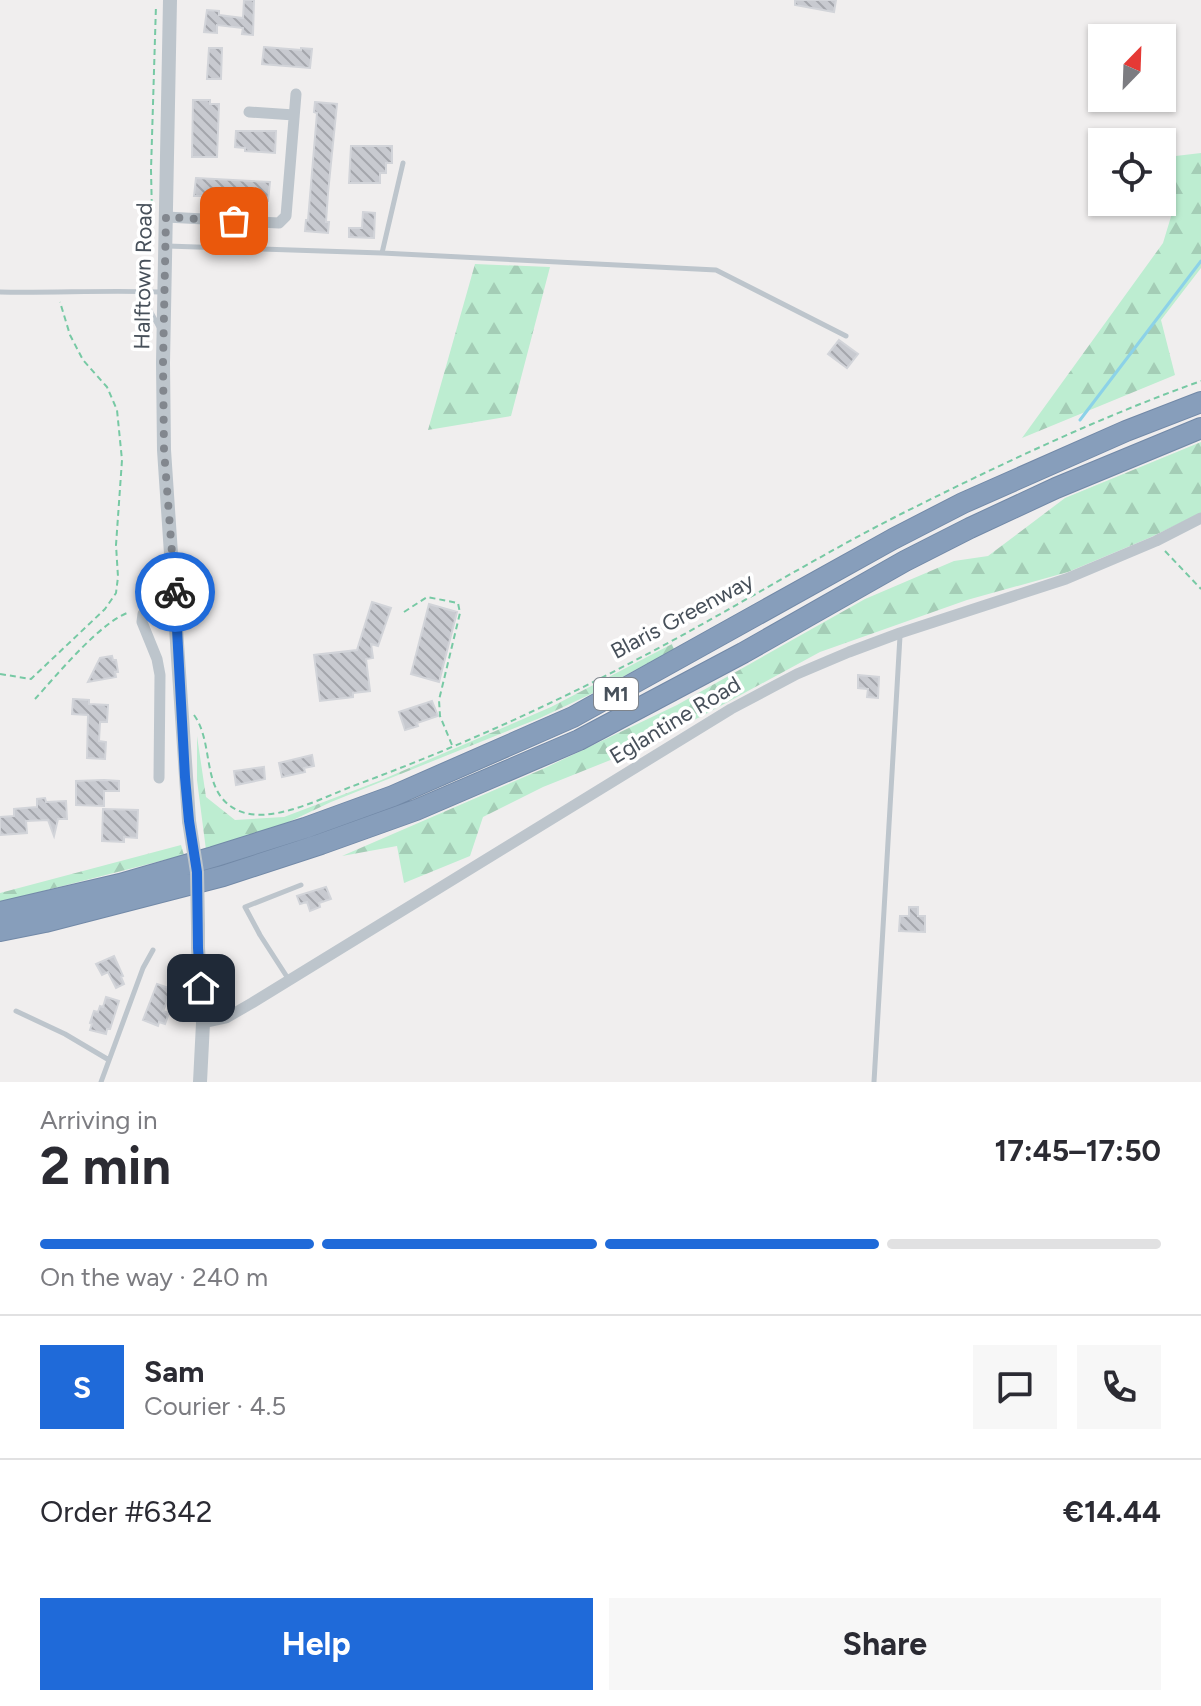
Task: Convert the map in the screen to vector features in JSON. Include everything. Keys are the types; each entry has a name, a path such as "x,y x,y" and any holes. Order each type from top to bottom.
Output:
{"highway":[{"name":"M1","path":"0,912 120,884 200,861 393,796 573,717 963,503 1113,436 1201,402"},
{"name":"M1","path":"0,931 223,876 416,810 579,740 970,528 1069,482 1201,428"}],"street":[{"name":"Halftown Road","path":"170,0 159,217 166,246 164,450 189,821 197,872 203,1023 200,1082"},
{"path":"159,217 279,223 286,216 296,94"},
{"path":"249,112 294,115"},
{"name":"Eglantine Road","path":"203,1023 226,1018 731,709 797,674 900,633 1066,579 1156,541 1201,518"},
{"path":"159,778 160,675 142,622 147,608 175,601"}],"lane":[{"path":"382,253 403,163"},
{"path":"166,246 382,253 716,270 846,336"},
{"path":"145,291 148,307 164,336"},
{"path":"0,292 166,292"},
{"path":"875,1081 900,633"},
{"path":"289,980 245,907 301,885"},
{"path":"101,1082 143,968 153,950"},
{"path":"16,1011 65,1034 109,1060"}],"path":[{"path":"157,0 151,170 159,217"},
{"path":"145,291 144,273 153,261"},
{"path":"0,674 31,679 105,609 116,593 122,460 117,410 107,387 83,360 70,335 58,293"},
{"name":"Blaris Greenway","path":"181,707 195,715 201,725 217,792 236,810 248,814 286,811 394,771 539,708 632,662 903,513 995,468 1201,381"},
{"path":"1156,541 1201,589"},
{"path":"404,612 427,597 458,603 460,613 439,700 440,716 452,746"},
{"path":"35,699 87,644 120,615 147,608"}],"green space":[{"path":"1201,153 1201,268 1161,320 1175,375 1022,438 1163,243 1171,216 1176,216 1176,156"},
{"path":"475,264 550,267 511,416 428,430"},
{"path":"1201,442 1201,513 1068,572 967,600 820,652 702,716 483,817 470,856 404,883 397,846 342,856 545,768 677,705 865,599 954,561 988,556 1065,498"},
{"path":"672,644 674,649 540,718 331,802 276,828 206,850 197,780 197,736 206,797 235,820 284,817 379,781 551,707"},
{"path":"181,845 184,855 0,902 0,893"}],"building":[{"path":"244,0 254,0 253,35 242,34 243,28 217,25 217,33 204,32 207,10 243,18"},
{"path":"795,0 836,0 834,12 795,5"},
{"path":"264,47 312,49 310,68 262,64"},
{"path":"209,48 222,48 221,79 207,79"},
{"path":"193,100 210,100 210,104 219,104 217,157 192,157"},
{"path":"315,102 337,104 328,193 328,233 305,231 317,113 314,112"},
{"path":"236,131 276,131 275,153 245,151 245,148 235,147"},
{"path":"351,146 392,146 392,163 386,163 386,173 380,173 380,183 349,183"},
{"path":"196,178 270,182 268,201 194,196"},
{"path":"363,212 375,213 374,238 349,237 349,228 362,228"},
{"path":"839,340 858,354 847,368 828,354"},
{"path":"372,602 391,608 378,646 371,644 373,658 366,659 370,691 353,693 353,697 320,701 314,655 357,650"},
{"path":"429,604 457,612 439,682 411,674"},
{"path":"112,656 116,660 116,677 88,682 100,658"},
{"path":"858,675 879,677 878,698 867,697 868,689 858,688"},
{"path":"73,699 108,705 107,722 100,722 99,741 106,742 105,759 87,758 88,715 72,714"},
{"path":"432,701 438,716 405,730 399,712"},
{"path":"312,755 314,766 304,768 305,772 282,777 279,763"},
{"path":"264,767 265,779 236,785 234,771"},
{"path":"76,781 119,781 119,791 104,791 104,806 76,805"},
{"path":"45,798 46,802 66,801 67,819 58,819 54,836 48,820 26,821 27,833 0,835 0,817 14,816 14,809 37,807 37,799"},
{"path":"103,809 138,810 137,838 124,837 124,842 102,841"},
{"path":"326,887 331,899 319,903 320,907 310,911 307,902 300,904 297,896"},
{"path":"909,907 918,907 918,916 925,916 925,932 899,931 900,916 909,916"},
{"path":"114,956 124,984 116,988 108,972 102,975 96,964"},
{"path":"157,984 172,989 163,1011 169,1013 165,1024 159,1022 158,1026 143,1020"},
{"path":"106,997 119,1001 106,1034 90,1030 90,1023 94,1011 98,1012 100,1006 103,1007"}],"waterway":[{"path":"1080,420 1201,261"}],"way so far":[{"path":"175,592 164,450 166,217 234,221"}],"route":[{"path":"175,592 185,777 197,872 201,988"}]}
